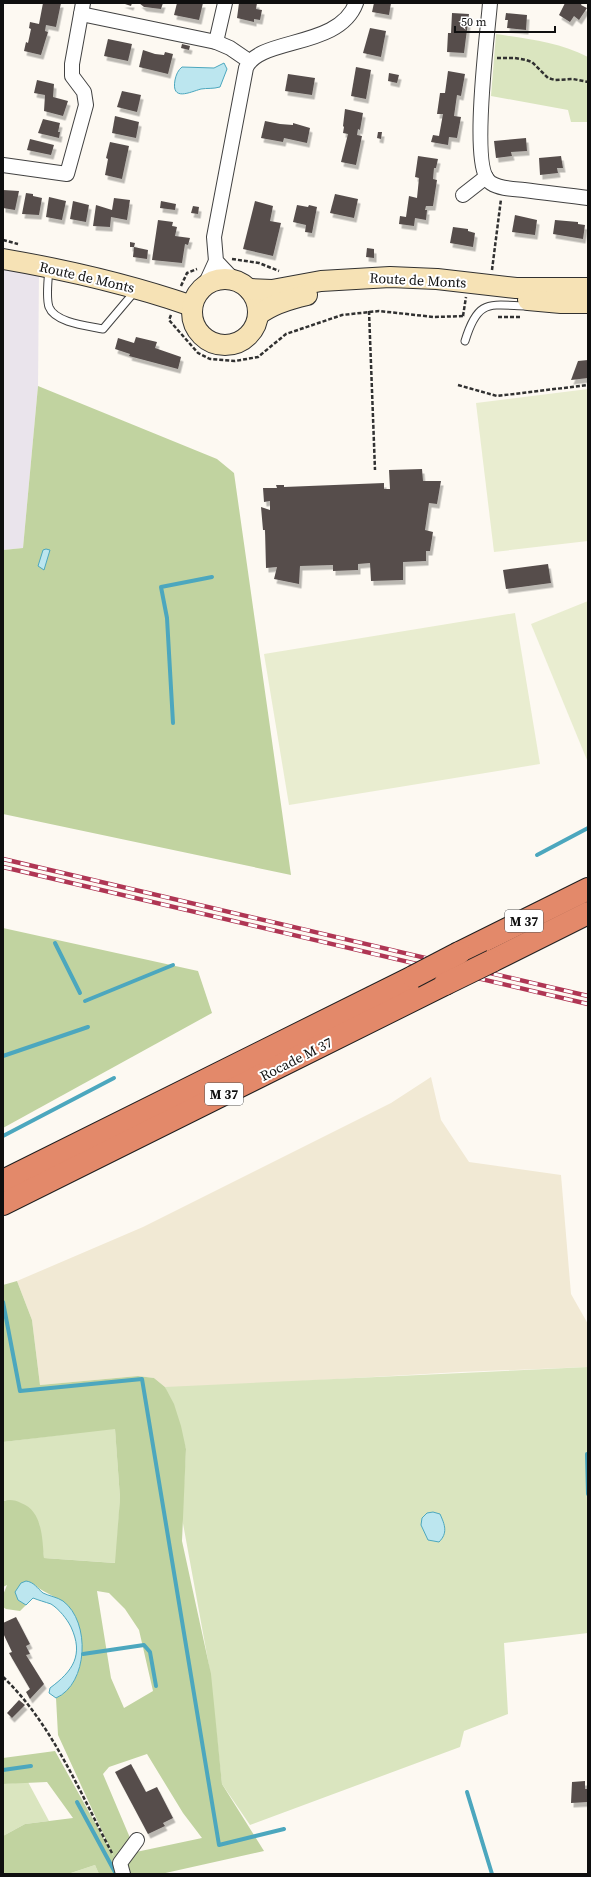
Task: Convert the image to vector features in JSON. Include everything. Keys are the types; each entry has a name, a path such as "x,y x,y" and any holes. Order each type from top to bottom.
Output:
{"highway":[{"name":"Rocade M 37","path":"3,1181 588,889"},
{"name":"Rocade M 37","path":"3,1204 588,913"}],"main road":[{"name":"Route de Monts","path":"3,259 49,267 137,289 192,306"},
{"name":"Route de Monts","path":"241,284 272,290 321,281 390,277 437,279 516,288 588,288"},
{"path":"221,279 241,284 256,301 258,315 257,323 249,336 235,344 219,346 209,342 198,331 192,317 194,298 205,285 221,279"},
{"name":"Route de Monts","path":"258,315 266,309 292,298 323,293 370,289 436,290 483,297 561,304 588,303"}],"street":[{"path":"216,42 224,3"},
{"path":"205,285 216,261 214,250 214,229 246,68 249,61 263,53 334,29 350,13 356,3"},
{"path":"490,3 480,125 482,158 486,177 490,182 503,187 588,198"},
{"path":"3,165 67,174 86,105 84,92 72,76 72,64 82,9 216,42 230,48 249,61"},
{"path":"463,195 486,177"},
{"path":"216,261 241,284"},
{"path":"123,1874 120,1863 137,1840"}],"lane":[{"path":"49,267 49,307 54,314 64,320 103,329 137,289"},
{"path":"465,341 475,316 487,306 561,304"}],"path":[{"path":"485,58 521,58 532,62 548,78 555,80 572,79 588,82"},
{"path":"491,276 503,187"},
{"path":"368,311 375,470"},
{"path":"169,320 198,353 210,359 235,361 258,357 286,334 342,314 368,311 434,317 529,317"},
{"path":"458,385 497,396 588,385"},
{"path":"3,1678 33,1712 61,1755 115,1860"}],"shaded area":[{"path":"3,266 39,272 38,386 23,548 3,550"},
{"path":"431,1077 441,1120 469,1162 561,1175 571,1294 588,1324 588,1367 460,1372 178,1388 165,1387 154,1378 138,1376 40,1385 32,1320 17,1281 143,1227 391,1103"}],"green space":[{"path":"496,34 554,44 588,57 588,122 571,122 568,110 491,96"},
{"path":"38,386 217,459 234,473 291,875 3,814 3,550 23,548"},
{"path":"588,389 588,541 494,552 476,403"},
{"path":"588,601 588,760 587,760 531,624"},
{"path":"515,613 540,764 289,805 264,654"},
{"path":"3,928 198,971 212,1013 3,1128"},
{"path":"17,1281 32,1320 40,1385 138,1376 154,1378 165,1387 174,1404 186,1449 182,1541 211,1674 222,1784 264,1851 161,1874 99,1874 95,1865 68,1874 3,1874 3,1836 25,1824 73,1818 47,1782 3,1784 3,1758 55,1751 114,1857 58,1735 56,1698 66,1691 74,1682 79,1670 82,1644 80,1631 76,1619 70,1609 58,1599 35,1585 18,1600 26,1605 20,1611 6,1609 3,1607 3,1595 7,1585 3,1587 3,1501 17,1501 34,1512 42,1534 44,1558 115,1563 120,1498 115,1429 3,1442 3,1285","holes":["97,1591 109,1593 125,1609 139,1630 153,1691 124,1708 111,1678","147,1754 183,1813 202,1838 136,1852 103,1774 109,1767"]},
{"path":"588,1367 588,1633 504,1643 508,1714 464,1731 460,1747 250,1825 222,1784 209,1666 182,1518 186,1449 165,1387"},
{"path":"115,1428 120,1498 116,1563 44,1558 39,1523 6,1500 3,1501 3,1442"},
{"path":"28,1782 49,1821 25,1824 3,1836 3,1784"},
{"path":"95,1865 99,1874 68,1874"}],"water":[{"path":"224,63 227,69 220,87 201,89 182,94 176,91 175,78 178,71 182,67 214,68"},
{"path":"43,550 50,550 44,570 38,566"},
{"path":"433,1512 440,1514 445,1529 444,1535 439,1542 428,1540 421,1525 422,1518 427,1513"},
{"path":"26,1581 33,1584 43,1593 63,1601 72,1611 78,1623 82,1637 80,1667 75,1680 67,1691 56,1698 49,1693 50,1688 65,1675 74,1662 76,1654 75,1637 65,1618 51,1604 33,1598 26,1605 18,1600 15,1592 21,1583"}],"building":[{"path":"43,3 61,3 56,27 46,25 45,31 48,32 41,55 24,51 26,42 28,43 31,29 29,28 30,22 39,24"},
{"path":"122,3 132,3 131,6"},
{"path":"139,3 163,3 161,9 144,7"},
{"path":"177,3 203,3 199,20 174,15"},
{"path":"239,3 257,3 256,9 262,10 260,20 254,19 254,22 237,18"},
{"path":"374,3 391,3 389,15 372,12"},
{"path":"565,3 582,3 581,5 587,8 579,20 574,16 570,22 559,15"},
{"path":"452,13 469,14 464,53 447,52 448,33 451,33"},
{"path":"506,13 527,15 526,30 507,28 508,20 505,20"},
{"path":"370,28 386,31 381,57 363,53"},
{"path":"108,39 132,44 128,61 104,56"},
{"path":"182,44 190,46 189,50 181,48"},
{"path":"143,50 155,54 164,55 165,52 173,54 168,74 139,67"},
{"path":"356,67 371,70 366,99 351,96"},
{"path":"448,71 465,74 461,96 457,95 454,116 461,117 457,138 449,137 448,145 431,142 433,135 439,136 443,114 437,114 440,93 445,93"},
{"path":"389,73 399,75 397,83 388,81"},
{"path":"288,74 315,78 312,95 285,91"},
{"path":"37,80 54,84 53,97 68,101 63,116 44,111 45,95 34,93"},
{"path":"122,91 141,95 137,112 117,107"},
{"path":"345,109 363,113 360,130 358,129 357,135 362,136 356,165 341,162 348,134 343,133"},
{"path":"115,116 139,122 136,138 112,133"},
{"path":"43,119 60,123 58,132 60,132 59,138 38,133"},
{"path":"265,121 293,125 293,123 310,128 307,143 284,138 283,142 261,138"},
{"path":"378,132 382,132 381,139 377,138"},
{"path":"526,138 527,151 511,152 512,156 496,158 494,141"},
{"path":"30,139 54,145 51,155 27,150"},
{"path":"110,142 129,146 122,179 105,175 108,159 106,158"},
{"path":"418,156 438,159 436,168 434,168 433,179 437,180 433,206 426,206 426,220 415,218 414,226 399,224 400,216 406,217 409,196 417,198 419,178 415,177"},
{"path":"561,156 563,168 557,168 558,173 540,175 539,158"},
{"path":"3,190 19,191 15,210 3,208"},
{"path":"26,193 42,198 39,215 22,214"},
{"path":"335,194 358,199 354,218 330,213"},
{"path":"49,197 66,201 62,220 46,217"},
{"path":"114,198 130,200 127,220 111,217 110,227 93,226 96,205 112,210"},
{"path":"73,201 89,205 86,222 70,219"},
{"path":"161,201 176,204 175,210 160,208"},
{"path":"255,201 273,206 270,221 281,223 273,256 243,249"},
{"path":"297,205 317,207 312,233 305,232 306,225 293,222"},
{"path":"193,206 199,207 198,214 191,213"},
{"path":"515,215 537,220 535,235 512,232"},
{"path":"158,220 173,222 172,226 177,227 175,236 190,238 188,245 185,244 182,263 152,260"},
{"path":"555,220 578,222 578,224 585,225 583,239 553,234"},
{"path":"453,227 468,229 468,231 475,233 473,247 450,243"},
{"path":"130,242 135,243 134,247 130,247"},
{"path":"134,247 148,250 147,259 133,257"},
{"path":"367,248 374,249 374,258 366,257"},
{"path":"136,337 157,342 155,348 181,357 178,369 129,356 130,354 115,349 118,338 134,343"},
{"path":"588,360 588,378 571,380 578,361"},
{"path":"422,469 423,481 441,481 437,504 429,503 425,530 433,532 430,551 426,551 426,561 403,562 403,580 371,581 370,563 358,564 358,570 333,571 333,565 300,566 299,584 274,579 277,567 266,568 265,530 263,530 261,507 270,510 270,501 264,502 263,488 277,488 276,485 284,485 284,487 384,483 384,489 390,489 389,470"},
{"path":"548,564 551,583 506,589 503,570"},
{"path":"16,1617 30,1644 26,1646 30,1654 26,1655 44,1684 30,1699 26,1692 30,1689 9,1653 12,1652 3,1633 3,1623"},
{"path":"19,1700 25,1705 12,1718 7,1713"},
{"path":"131,1764 146,1792 157,1787 173,1818 163,1823 165,1826 148,1834 115,1772"},
{"path":"585,1781 585,1789 588,1789 588,1802 571,1803 572,1782"}],"waterway":[{"path":"173,723 167,618 161,587 212,577"},
{"path":"537,855 588,828"},
{"path":"55,943 80,993"},
{"path":"85,1001 173,965"},
{"path":"3,1056 88,1027"},
{"path":"3,1136 114,1078"},
{"path":"3,1302 20,1391 142,1379 219,1845 284,1829"},
{"path":"587,1454 588,1494"},
{"path":"83,1654 144,1645 150,1652 156,1686"},
{"path":"3,1770 31,1766"},
{"path":"467,1792 492,1874"},
{"path":"77,1802 116,1874"}],"railway":[{"path":"3,859 588,996"},
{"path":"3,867 588,1004"}]}
